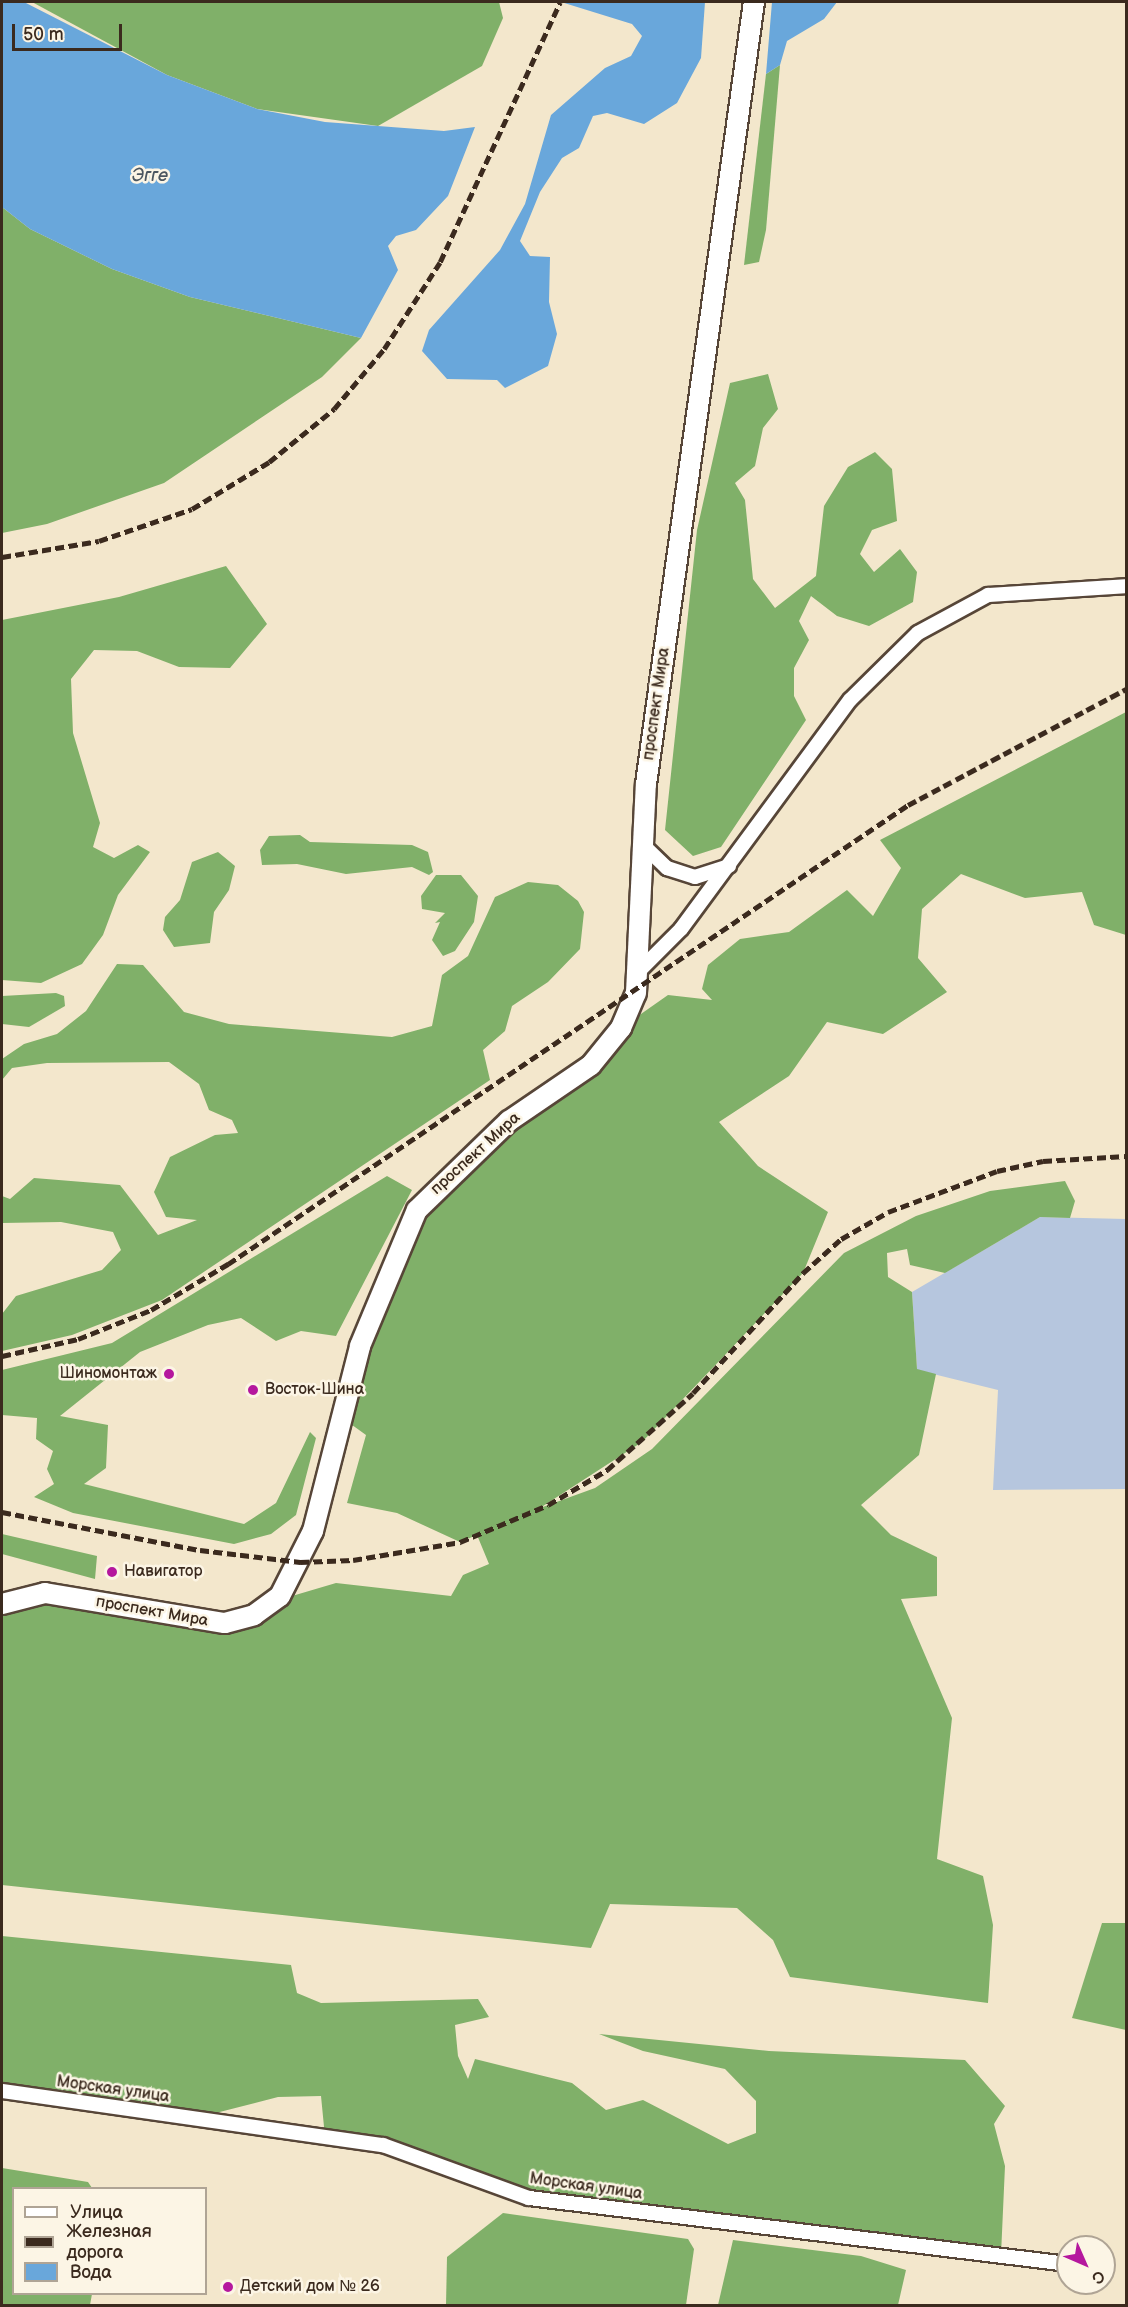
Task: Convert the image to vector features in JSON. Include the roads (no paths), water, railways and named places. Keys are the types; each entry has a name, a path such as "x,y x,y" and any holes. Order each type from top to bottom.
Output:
{"main road":[{"name":"проспект Мира","path":"2,1604 45,1593 225,1623 254,1615 280,1596 313,1531 360,1346 417,1210 509,1121 611,1046 636,993 642,844 754,2"}],"street":[{"path":"638,972 681,929 850,700 918,633 988,595 1126,586"},
{"path":"642,844 667,868 695,877 729,866"},
{"name":"Морская улица","path":"2,2091 383,2145 529,2198 1056,2263"}],"water":[{"name":"Эгге","path":"2,2 24,2 167,75 257,109 325,122 444,131 475,127 448,196 416,230 396,236 388,246 398,270 361,338 190,297 112,269 30,229 2,207"},
{"path":"561,2 705,2 701,58 677,103 644,124 607,113 593,116 579,148 562,158 540,192 520,241 530,256 550,257 549,302 557,334 548,366 505,388 497,380 447,379 422,351 429,330 500,250 525,204 551,115 605,68 631,56 642,36 632,24"},
{"path":"772,2 837,2 824,19 787,41 780,65 766,74"}],"railway":[{"path":"2,557 99,541 192,509 269,462 334,409 384,349 440,262 560,2"},
{"path":"2,1356 78,1339 151,1310 228,1264 908,805 1126,689"},
{"path":"2,1512 200,1550 300,1562 353,1560 460,1542 548,1505 607,1470 693,1393 803,1273 841,1239 888,1212 997,1171 1043,1161 1126,1156"}],"place":[{"name":"Шиномонтаж","path":"169,1374"},
{"name":"Восток-Шина","path":"253,1390"},
{"name":"Навигатор","path":"112,1572"},
{"name":"Детский дом № 26","path":"228,2287"}]}
